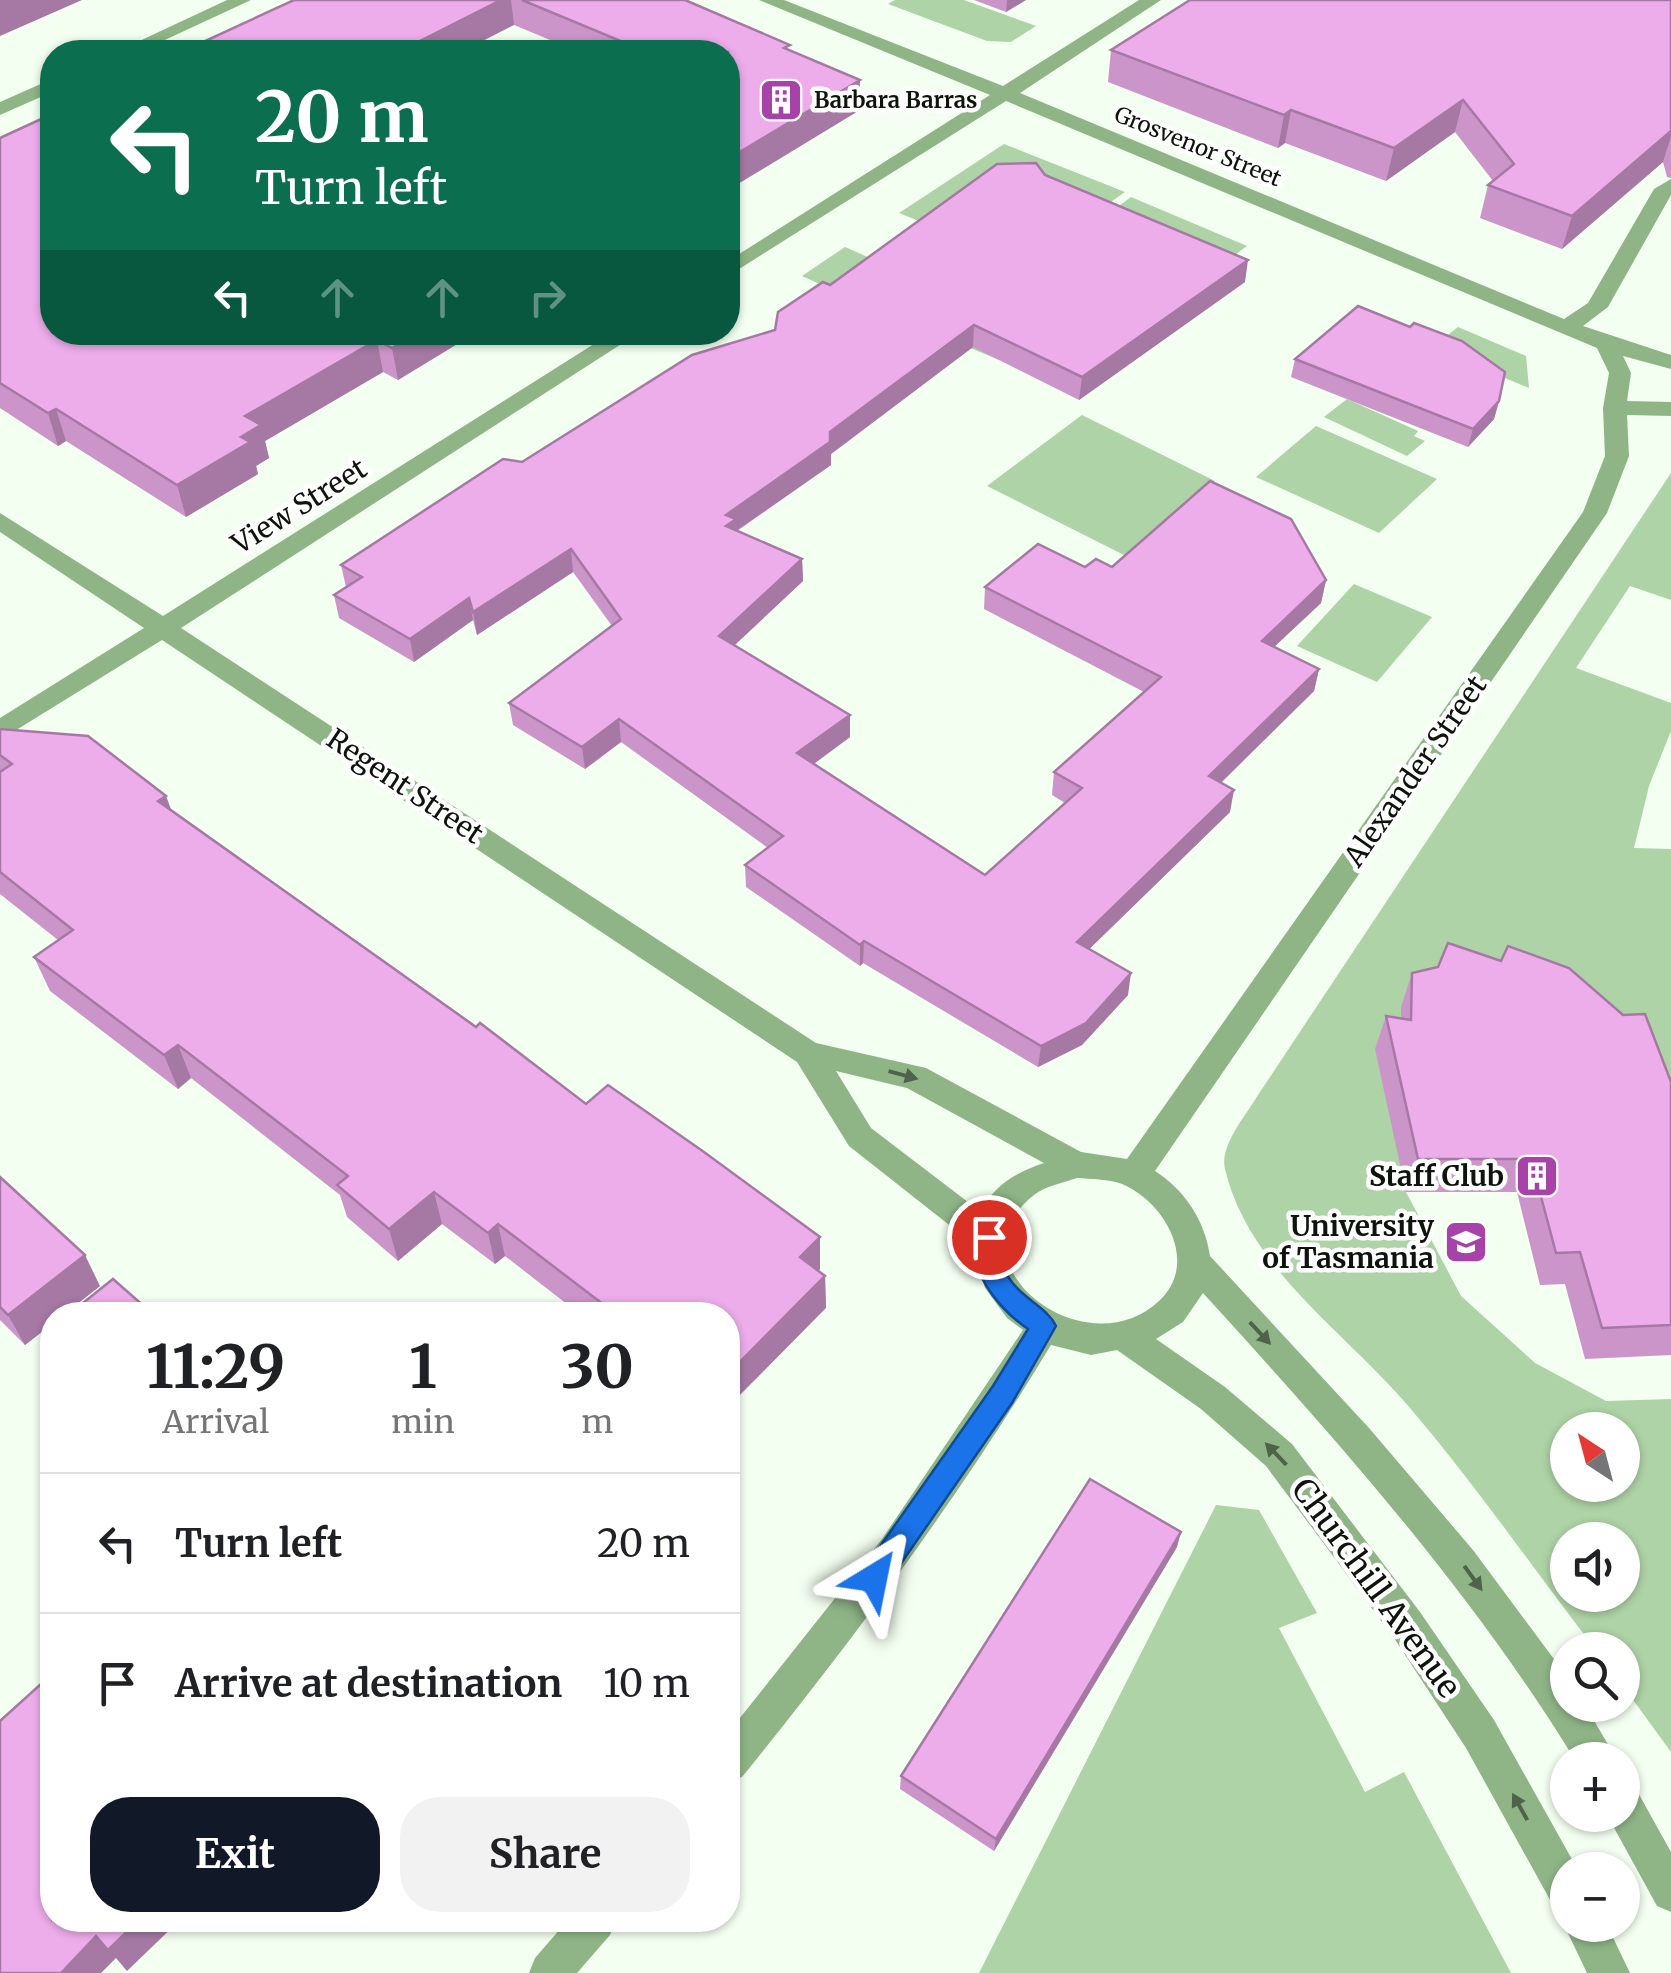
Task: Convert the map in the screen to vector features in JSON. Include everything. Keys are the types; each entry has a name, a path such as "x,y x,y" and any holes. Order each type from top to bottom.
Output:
{"street":[{"path":"152,40 242,0"},
{"name":"Grosvenor Street","path":"768,0 1006,94 1606,344 1671,362"},
{"path":"740,262 1152,0"},
{"path":"0,108 40,90"},
{"path":"1568,326 1597,307 1664,189 1671,185"},
{"name":"Alexander Street","path":"1134,1175 1594,513 1617,456 1615,408 1620,373 1606,344"},
{"name":"View Street","path":"0,731 609,345"},
{"path":"1615,408 1671,409"},
{"name":"Regent Street","path":"0,521 808,1053 915,1077 1076,1165"},
{"name":"Regent Street","path":"808,1053 860,1138 989,1237"},
{"path":"1076,1165 1106,1167 1134,1175 1160,1191 1179,1212 1192,1236 1190,1287 1174,1309 1152,1326 1097,1340 1044,1326 1019,1309 1001,1288 989,1262 989,1237 995,1215 1008,1195 1050,1170 1076,1165"},
{"path":"1194,1261 1369,1450 1444,1538 1562,1700 1586,1742"},
{"path":"740,1748 831,1640 1003,1395 1044,1326"},
{"name":"Churchill Avenue","path":"1124,1336 1214,1398 1279,1455 1407,1624 1480,1734 1550,1860"},
{"path":"1638,1832 1671,1892"},
{"path":"550,1973 585,1932"},
{"path":"1594,1942 1609,1973"}],"green space":[{"path":"895,0 964,0 1036,26 1011,42 987,41 888,4"},
{"path":"1004,144 1125,192 1098,211 929,225 899,213"},
{"path":"1131,197 1247,246 1220,266 1032,335 999,360 944,337"},
{"path":"845,247 936,287 934,336 802,276"},
{"path":"1458,327 1526,356 1529,388 1471,364 1438,343"},
{"path":"1347,399 1418,431 1414,436 1425,441 1407,456 1324,417"},
{"path":"1082,415 1215,481 1130,558 987,486"},
{"path":"1316,426 1437,479 1379,533 1256,477"},
{"path":"1671,473 1671,600 1630,586 1576,668 1671,703 1671,731 1649,786 1634,848 1671,849 1671,1161 1406,1192 1461,1296 1535,1363 1606,1401 1671,1399 1671,1752 1640,1709 1640,1632 1583,1632 1568,1612 1640,1612 1640,1522 1550,1522 1550,1588 1410,1408 1303,1298 1255,1238 1237,1205 1225,1169 1226,1150 1241,1121"},
{"path":"1354,584 1432,617 1377,682 1297,646"},
{"path":"1216,1505 1259,1510 1317,1613 1279,1628 1365,1792 1404,1772 1511,1973 979,1973"}],"building":[{"path":"294,0 501,0 422,40 207,40"},
{"path":"522,0 685,0 860,80 740,152 740,40 618,40"},
{"path":"1190,0 1671,0 1671,131 1572,216 1488,185 1514,164 1463,100 1394,148 1291,110 1284,115 1111,50"},
{"path":"40,120 40,345 368,345 245,416 261,425 241,437 250,442 177,485 56,409 48,413 0,383 0,138"},
{"path":"1036,163 1045,175 1248,260 1082,377 974,325 830,432 830,442 726,515 736,519 726,526 802,559 719,636 850,715 797,753 985,875 1082,788 1054,772 1161,677 985,587 1038,544 1085,567 1096,559 1112,567 1210,481 1291,519 1326,580 1262,641 1319,669 1209,776 1234,790 1077,942 1131,973 1086,1023 1041,1046 864,941 860,945 745,865 783,836 619,719 582,747 509,703 621,619 571,549 473,612 469,598 410,639 334,595 362,577 341,565 503,459 522,462 692,355 725,345 740,345 740,341 775,330 778,312 823,282 830,285 997,164"},
{"path":"1358,306 1410,327 1414,323 1462,341 1505,372 1499,401 1473,429 1295,359"},
{"path":"0,729 88,736 166,796 158,801 476,1027 480,1023 586,1104 608,1085 704,1152 820,1237 800,1257 825,1276 740,1362 740,1302 600,1302 498,1224 488,1233 434,1192 389,1229 337,1185 348,1176 178,1045 164,1055 34,957 73,930 0,872 0,772 12,764 0,755"},
{"name":"Staff Club","path":"1448,943 1501,961 1508,946 1569,968 1623,1015 1645,1014 1671,1082 1671,1325 1602,1328 1580,1252 1556,1253 1531,1159 1418,1159 1386,1016 1411,1020 1412,973 1438,967"},
{"path":"0,1177 85,1255 8,1315 0,1307"},
{"path":"113,1279 139,1302 84,1302"},
{"path":"1090,1479 1181,1532 996,1839 901,1776"},
{"path":"40,1685 40,1932 127,1932 108,1950 96,1936 61,1973 0,1973 0,1721"}],"place":[{"name":"Barbara Barras","path":"781,100"},
{"name":"Staff Club","path":"1537,1176"},
{"name":"University of Tasmania","path":"1466,1242"}],"route":[{"path":"874,1578 1003,1395 1044,1326 1019,1309 1001,1288 989,1262 989,1237"}]}
